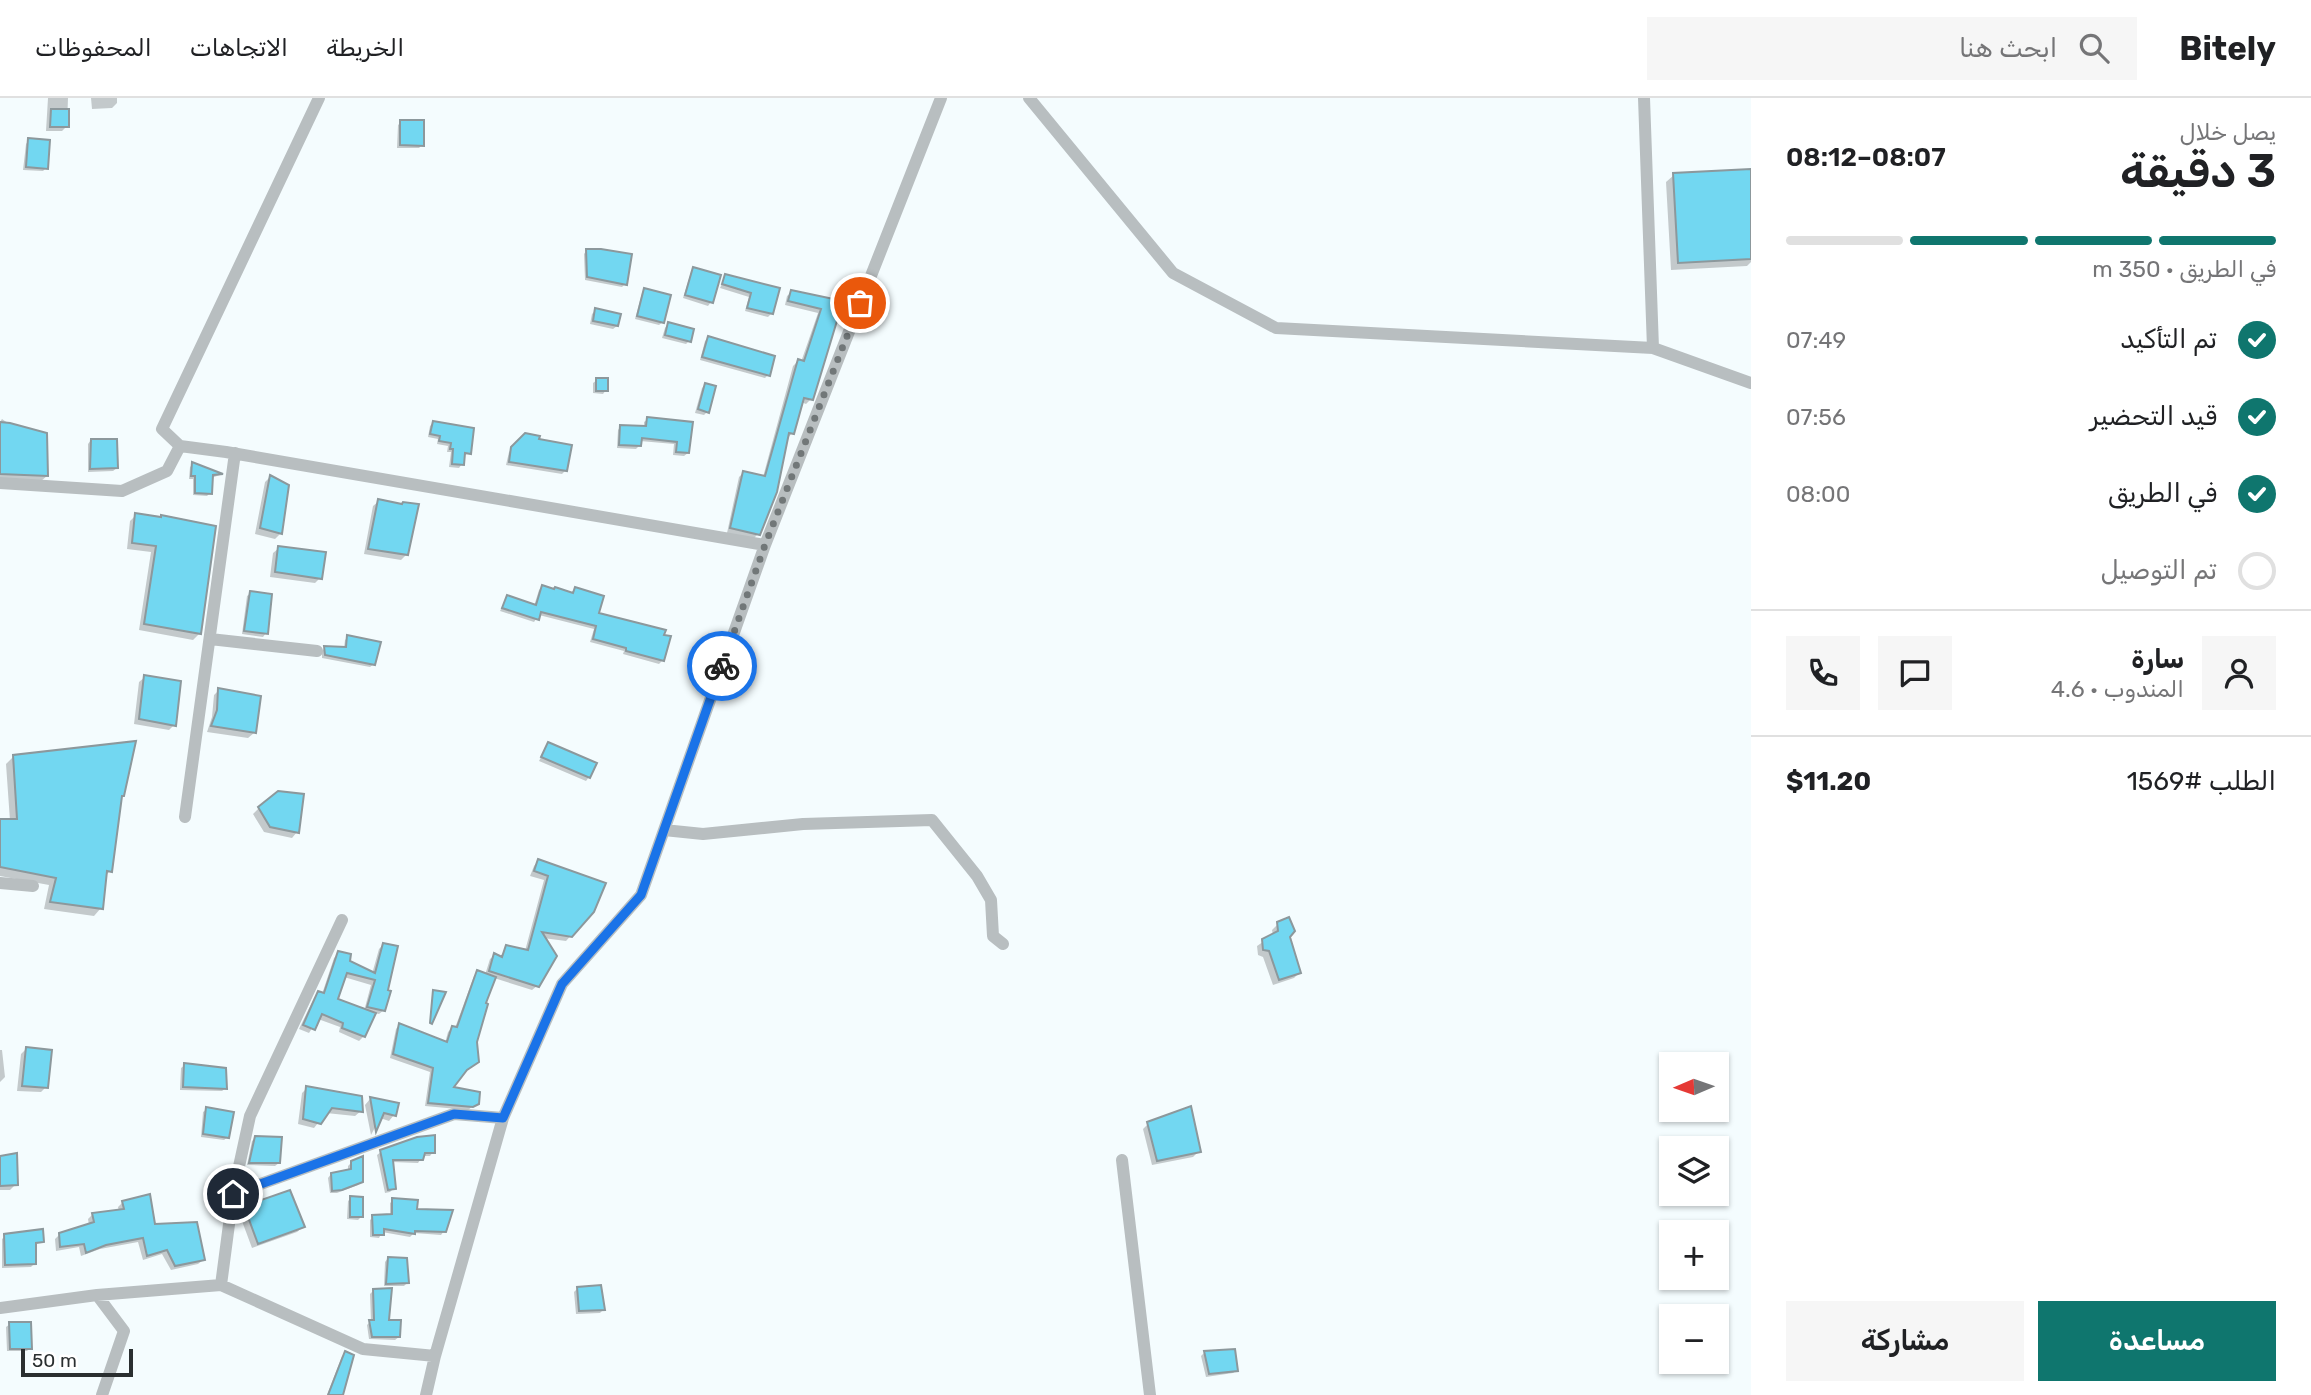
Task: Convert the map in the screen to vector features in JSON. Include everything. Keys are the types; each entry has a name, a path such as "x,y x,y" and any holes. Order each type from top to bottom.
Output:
{"street":[{"path":"319,98 162,429 180,446 235,453 765,545"},
{"path":"426,1395 503,1118 562,984 641,895 765,545 941,98"},
{"path":"1029,98 1173,273 1276,328 1653,348 1751,383"},
{"path":"1644,98 1653,348"},
{"path":"0,483 122,491 167,471 180,446"},
{"path":"185,817 235,453"},
{"path":"210,639 317,651"},
{"path":"664,830 703,834 803,824 932,820 977,876 991,900 993,936 1003,944"},
{"path":"0,883 33,886"},
{"path":"221,1285 233,1194 250,1116 342,920"},
{"path":"233,1194 454,1114 503,1118"},
{"path":"1122,1160 1150,1395"},
{"path":"0,1308 97,1295 221,1285 363,1349 435,1356"},
{"path":"97,1295 124,1331 102,1395"}],"building":[{"path":"51,109 69,109 69,127 50,127"},
{"path":"400,120 424,120 424,146 400,145"},
{"path":"28,138 50,140 48,169 26,167"},
{"path":"1751,169 1751,259 1678,263 1673,173"},
{"path":"586,249 632,254 627,285 587,277"},
{"path":"693,267 721,275 713,303 685,295"},
{"path":"725,274 780,288 773,314 747,308 751,293 722,284"},
{"path":"644,288 671,295 664,323 637,316"},
{"path":"791,290 843,301 813,400 804,398 794,434 789,433 777,492 760,535 730,528 743,471 765,476 798,359 804,361 821,309 788,301"},
{"path":"595,308 621,314 618,326 593,321"},
{"path":"668,322 694,329 691,342 665,335"},
{"path":"708,336 775,356 770,376 702,357"},
{"path":"596,378 608,378 608,391 596,391"},
{"path":"705,383 716,386 709,413 698,409"},
{"path":"647,417 693,422 689,453 676,452 677,442 642,438 641,446 619,445 620,425 646,426"},
{"path":"433,421 474,428 471,454 465,453 464,465 452,464 451,443 439,441 440,436 430,434"},
{"path":"0,422 47,433 48,476 0,474"},
{"path":"525,433 540,436 539,439 572,445 567,471 509,462 511,447"},
{"path":"91,439 117,439 118,468 90,469"},
{"path":"192,462 223,474 213,475 212,494 195,493 195,476 191,476"},
{"path":"270,475 289,485 282,534 260,528"},
{"path":"378,499 419,504 408,555 368,549"},
{"path":"135,513 161,515 216,526 201,634 144,624 156,546 132,543"},
{"path":"278,546 326,552 322,579 275,572"},
{"path":"542,585 573,593 575,587 604,596 599,613 666,630 664,635 671,636 664,661 593,639 596,626 541,612 539,620 502,608 507,595 536,605"},
{"path":"250,591 272,594 268,634 244,631"},
{"path":"347,635 381,642 375,665 325,655 324,646 346,647"},
{"path":"144,675 181,681 176,726 139,719"},
{"path":"218,688 261,696 256,733 211,726 217,710"},
{"path":"136,741 122,796 112,872 107,871 103,909 50,902 56,878 0,867 0,819 17,819 13,755"},
{"path":"548,742 597,763 590,778 541,757"},
{"path":"278,791 304,794 299,833 270,827 258,807"},
{"path":"538,859 606,883 594,912 572,937 542,932 557,956 539,987 489,971 494,953 502,957 506,945 528,950 548,876 534,871"},
{"path":"1289,917 1295,931 1290,937 1301,973 1279,980 1269,951 1263,950 1262,939 1278,931 1277,922"},
{"path":"383,943 398,946 385,1011 367,1007 375,980 347,973 338,999 376,1013 365,1037 342,1028 343,1023 322,1014 315,1030 303,1025 318,991 324,993 338,951 351,954 350,961 375,973"},
{"path":"477,970 496,977 486,1003 488,1004 477,1042 479,1062 467,1070 454,1087 480,1092 479,1104 473,1107 428,1103 433,1068 393,1054 399,1023 447,1042 452,1026 457,1027"},
{"path":"433,990 446,992 432,1024 430,1023"},
{"path":"26,1047 52,1050 48,1088 22,1086"},
{"path":"184,1063 226,1068 227,1089 183,1087"},
{"path":"306,1086 362,1096 363,1112 332,1108 321,1124 303,1119"},
{"path":"370,1097 399,1103 396,1116 384,1113 376,1132"},
{"path":"1191,1106 1201,1152 1157,1161 1147,1122"},
{"path":"206,1107 234,1112 229,1138 203,1134"},
{"path":"435,1135 435,1153 425,1153 423,1160 393,1160 396,1189 388,1190 380,1150 417,1137"},
{"path":"255,1136 282,1137 280,1163 249,1163"},
{"path":"17,1153 18,1185 0,1186 0,1156"},
{"path":"363,1156 363,1182 332,1191 331,1173 351,1169 351,1161"},
{"path":"290,1190 305,1227 258,1244 244,1206"},
{"path":"150,1194 155,1224 197,1222 205,1260 175,1266 167,1250 147,1256 143,1238 106,1245 86,1253 84,1244 60,1247 59,1233 94,1222 92,1213 124,1209 122,1201"},
{"path":"350,1196 363,1197 363,1217 350,1217"},
{"path":"392,1198 418,1200 417,1209 453,1210 446,1232 415,1231 415,1234 384,1229 384,1235 373,1235 372,1215 392,1214"},
{"path":"43,1229 44,1242 36,1243 36,1264 5,1265 4,1234"},
{"path":"388,1257 407,1258 409,1283 386,1284"},
{"path":"601,1285 605,1310 579,1311 577,1287"},
{"path":"392,1288 389,1320 401,1320 400,1337 372,1337 369,1320 374,1320 373,1289"},
{"path":"9,1322 31,1322 32,1349 10,1349"},
{"path":"1235,1349 1238,1371 1209,1374 1204,1351"},
{"path":"345,1351 354,1355 343,1395 328,1395"}],"way so far":[{"path":"722,666 765,545 860,303"}],"route":[{"path":"233,1194 454,1114 503,1118 562,984 641,895 722,666"}]}
